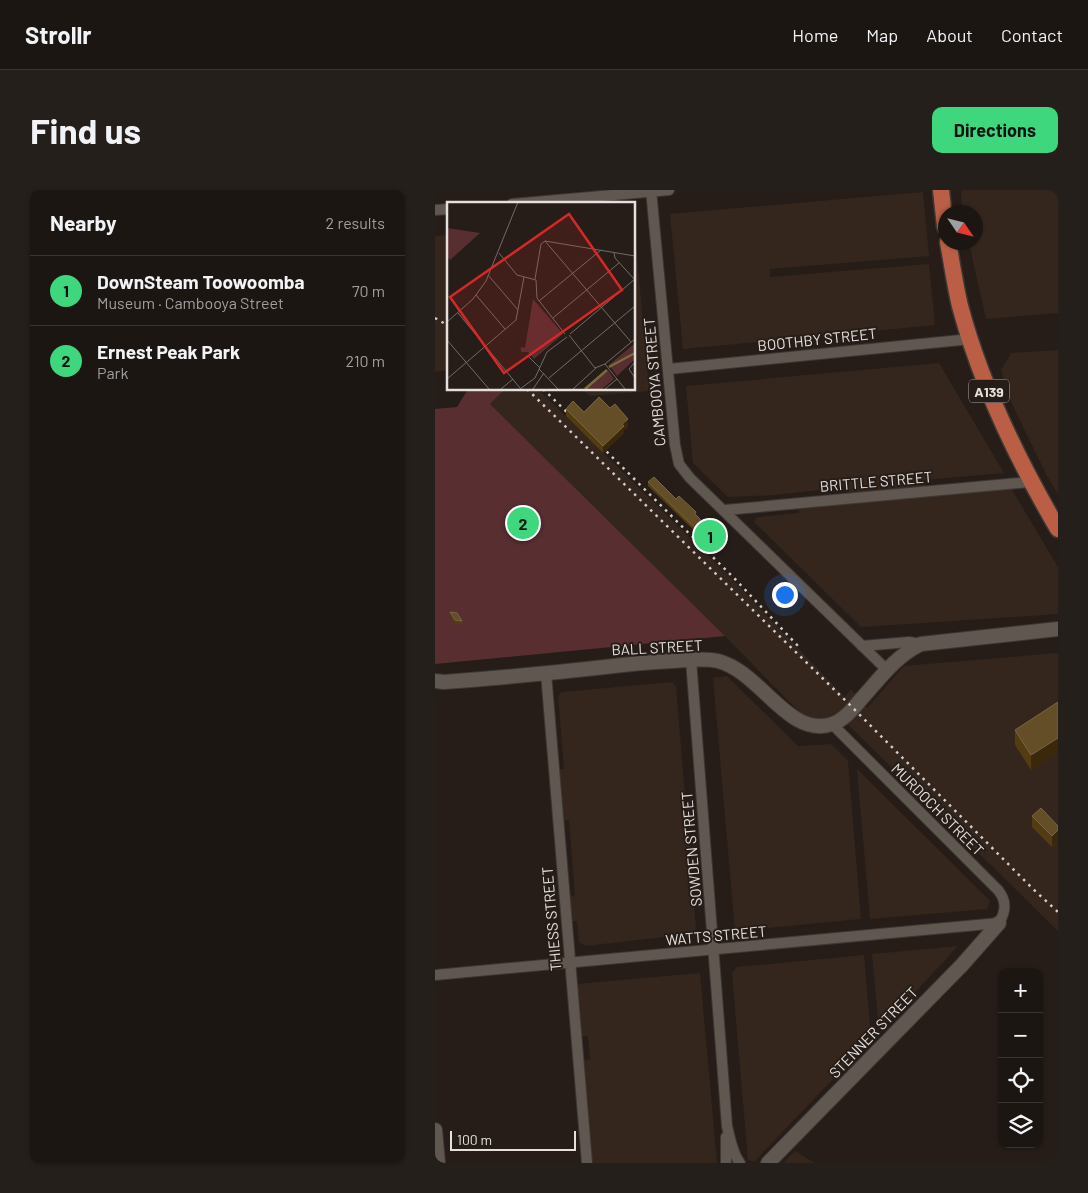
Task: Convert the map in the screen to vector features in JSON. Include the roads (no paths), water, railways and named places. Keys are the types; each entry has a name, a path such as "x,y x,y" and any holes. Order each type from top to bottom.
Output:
{"highway":[{"path":"941,190 943,205"},
{"name":"A139","path":"950,250 960,305 969,337 992,400 1030,482 1058,529"}],"main road":[{"path":"833,724 853,708 906,652 921,644 1058,629"},
{"name":"BALL STREET","path":"438,683 632,664 691,660 717,661 740,670 789,714 805,724 812,726 833,724"},
{"name":"STENNER STREET","path":"769,1163 962,965 999,923"},
{"path":"435,1130 438,1163"}],"street":[{"path":"533,202 669,190"},
{"name":"CAMBOOYA STREET","path":"651,191 675,445 679,464 691,478 887,670"},
{"name":"BOOTHBY STREET","path":"669,369 961,340 969,337"},
{"name":"BRITTLE STREET","path":"725,510 1030,482"},
{"path":"862,646 909,642 921,644"},
{"name":"SOWDEN STREET","path":"691,660 715,950 727,1126 726,1163"},
{"name":"THIESS STREET","path":"546,673 587,1163"},
{"name":"MURDOCH STREET","path":"833,724 998,890 1005,903 1003,916 999,923"},
{"name":"WATTS STREET","path":"435,975 999,923"},
{"name":"SOWDEN STREET","path":"727,1126 732,1147 740,1163"}],"railway":[{"path":"435,318 447,325"},
{"path":"528,390 1058,912"},
{"path":"544,390 575,420"},
{"path":"596,441 736,580 798,646"}],"place":[{"name":"Ernest Peak Park","path":"523,523"},
{"name":"DownSteam Toowoomba","path":"710,536"}]}
